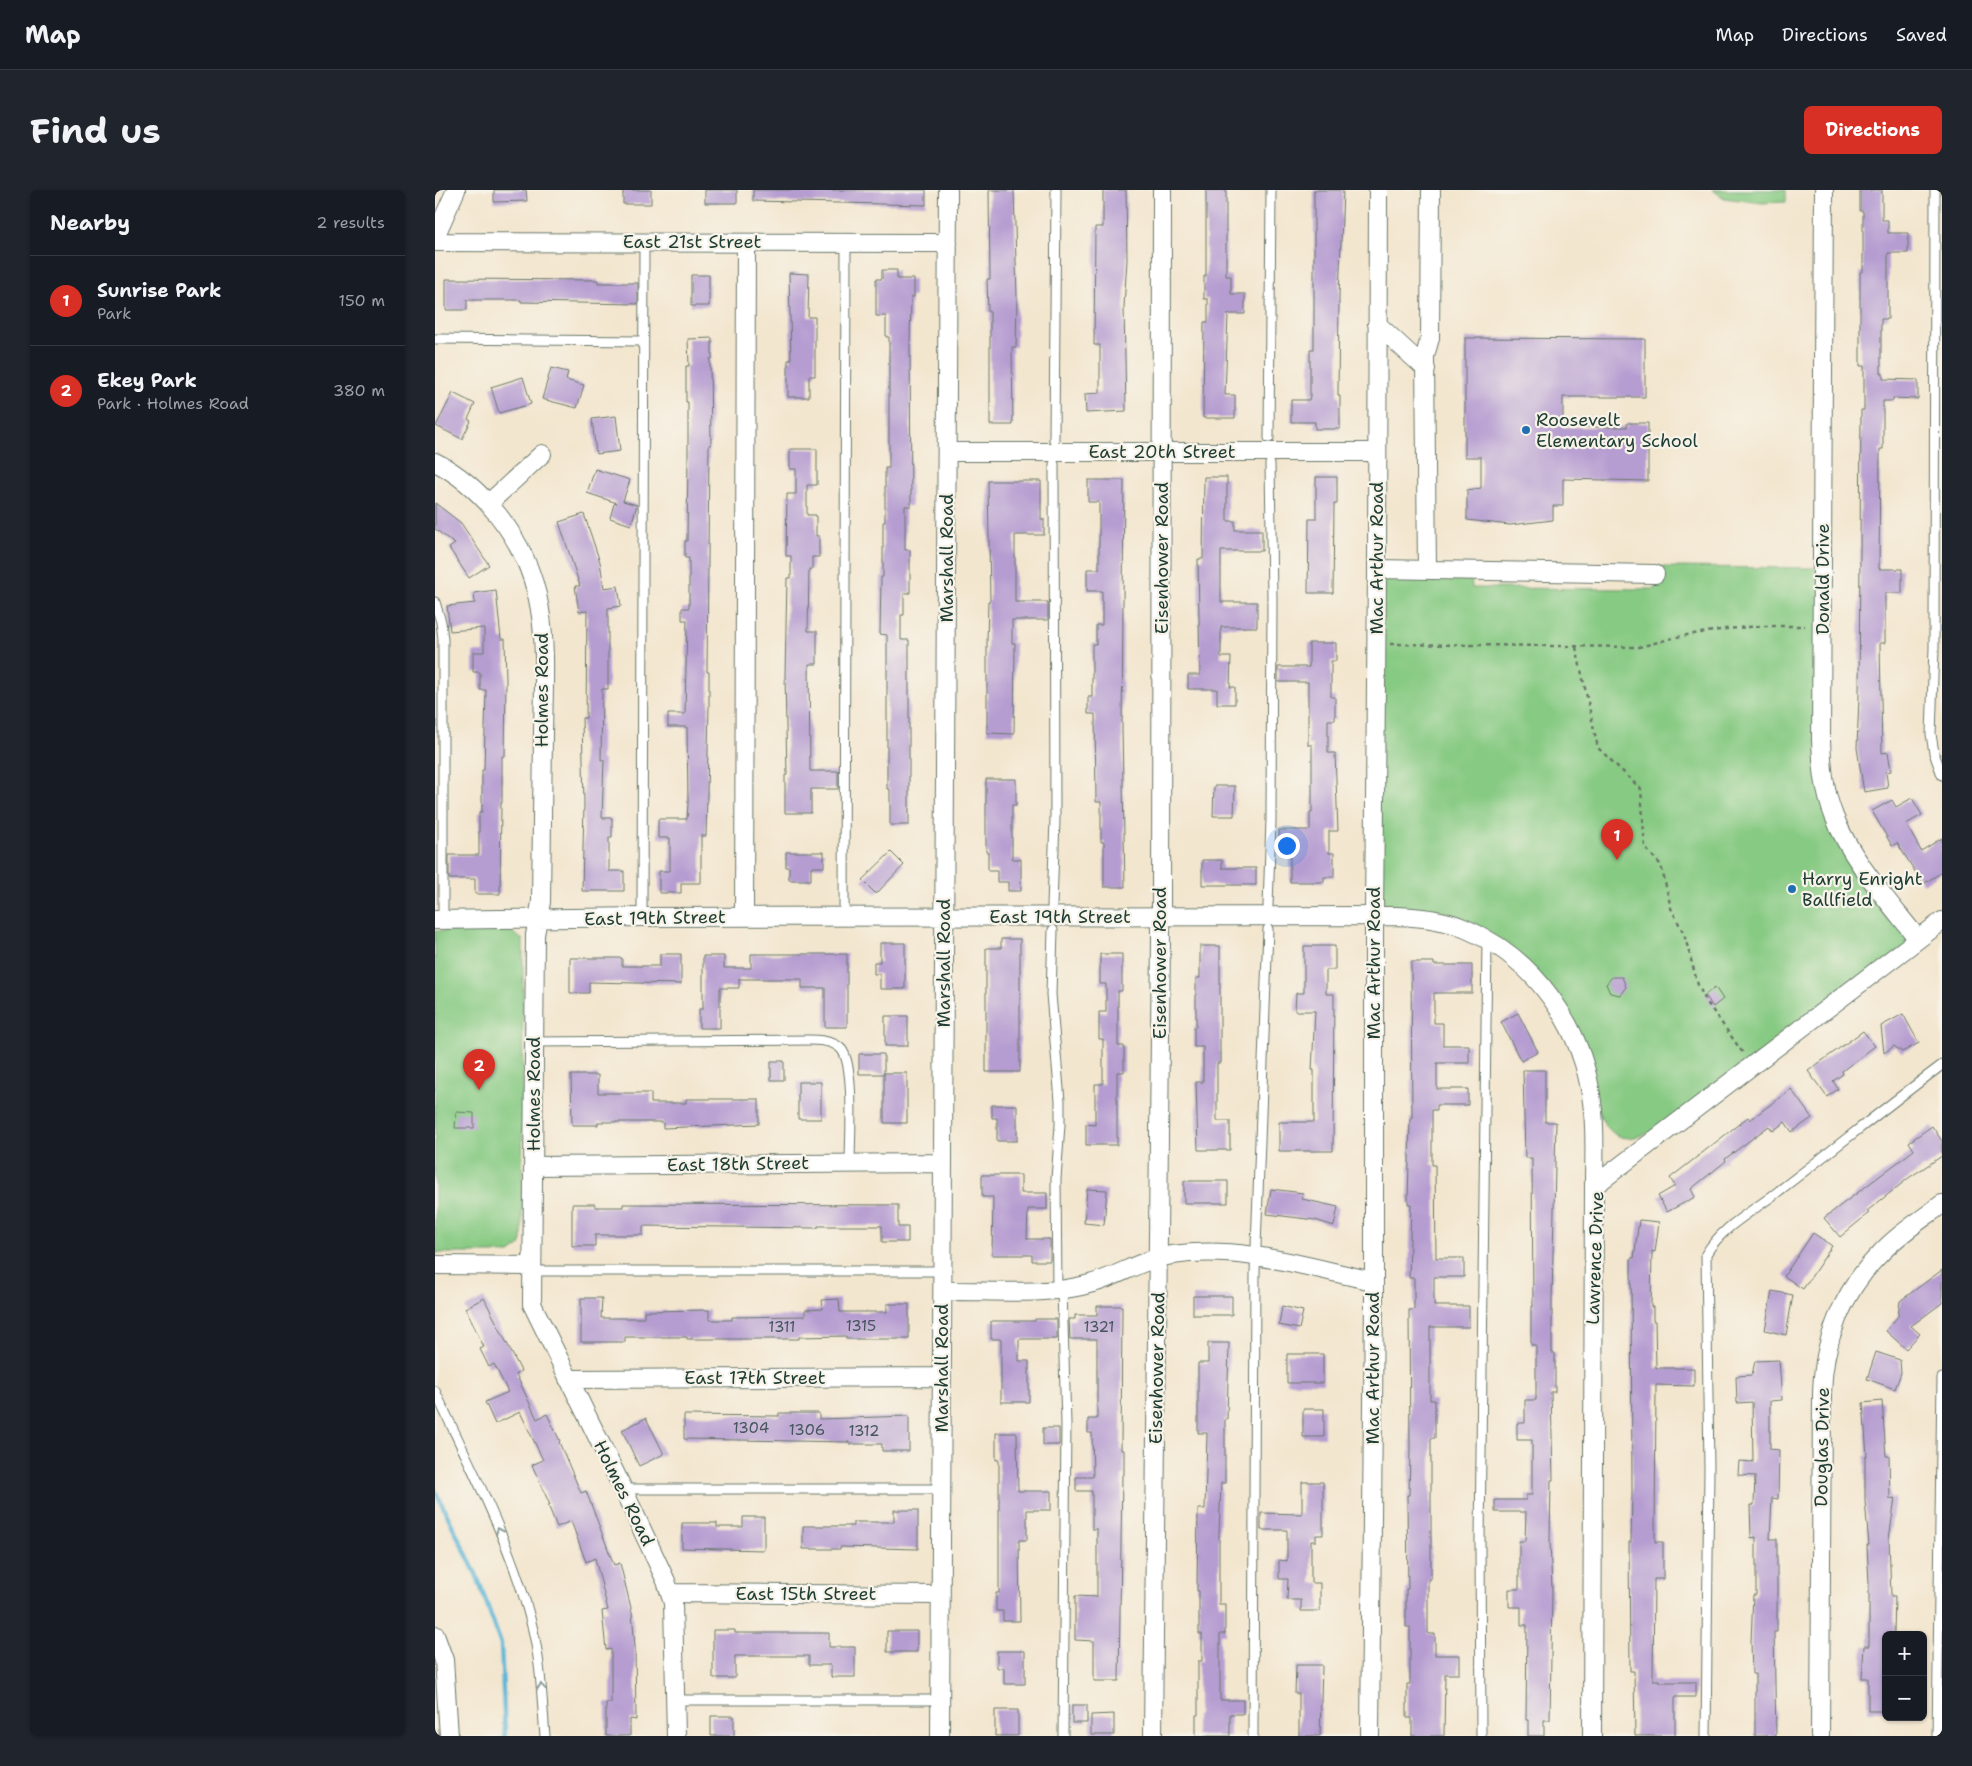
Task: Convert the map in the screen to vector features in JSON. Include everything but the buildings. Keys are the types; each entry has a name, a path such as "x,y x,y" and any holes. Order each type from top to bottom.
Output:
{"street":[{"path":"435,237 456,190"},
{"name":"Marshall Road","path":"940,1736 949,190"},
{"name":"Eisenhower Road","path":"1153,1736 1161,916 1162,190"},
{"name":"Mac Arthur Road","path":"1370,1736 1378,190"},
{"path":"1427,570 1425,356 1430,338 1431,190"},
{"name":"Donald Drive","path":"1824,190 1822,769 1828,800 1853,852 1918,939"},
{"name":"East 21st Street","path":"435,242 948,243"},
{"path":"744,917 746,242"},
{"path":"1377,324 1426,369"},
{"name":"East 20th Street","path":"947,452 1377,452"},
{"path":"489,503 542,454"},
{"name":"Holmes Road","path":"435,462 468,483 489,503 509,528 532,574 542,623 541,902 535,935 532,1304 623,1489 671,1593 673,1603 676,1736"},
{"path":"1377,569 1655,574"},
{"name":"East 19th Street","path":"439,920 642,917 1374,916 1420,918 1445,922 1465,928 1487,939 1528,970 1549,994 1566,1021 1579,1049 1592,1102 1594,1186"},
{"name":"Lawrence Drive","path":"1592,1736 1594,1186 1942,921"},
{"name":"East 18th Street","path":"533,1166 943,1163"},
{"name":"Douglas Drive","path":"1820,1736 1822,1394 1825,1357 1843,1306 1864,1272 1891,1244 1942,1204"},
{"path":"943,1291 1059,1290 1094,1283 1143,1261 1158,1257 1172,1254 1207,1253 1256,1255 1373,1281"},
{"path":"435,1264 532,1268"},
{"name":"East 17th Street","path":"568,1379 942,1377"},
{"name":"East 15th Street","path":"671,1593 941,1595"},
{"path":"435,1635 444,1660 449,1736"}],"lane":[{"path":"1054,440 1055,190"},
{"path":"1269,438 1271,190"},
{"path":"1935,190 1934,638 1931,734 1934,753 1942,775"},
{"path":"642,917 643,341 645,242"},
{"path":"844,917 846,243"},
{"path":"435,339 643,341"},
{"path":"1052,906 1055,820 1054,464"},
{"path":"1268,906 1271,801 1272,599 1270,464"},
{"path":"435,602 441,622 443,639 439,920"},
{"path":"1253,1736 1256,1255 1268,929"},
{"path":"1053,930 1051,994 1061,1101 1061,1125 1056,1171 1059,1290 1066,1424 1063,1736"},
{"path":"1481,1736 1487,939"},
{"path":"534,1042 810,1040 831,1043 843,1051 849,1072 850,1164"},
{"path":"1706,1736 1709,1469 1706,1254 1727,1228 1768,1199 1942,1065"},
{"path":"532,1268 943,1271"},
{"path":"1937,1736 1942,1378"},
{"path":"435,1391 504,1542 524,1600 533,1631 538,1662 545,1736"},
{"path":"623,1489 941,1489"},
{"path":"675,1700 940,1700"}],"path":[{"path":"1377,644 1639,647 1681,636 1761,626 1823,628"},
{"path":"1576,647 1598,748 1641,789 1645,848 1661,866 1671,908 1684,934 1698,985 1706,1001 1742,1052 1753,1064"}],"green space":[{"path":"1713,190 1786,190 1786,202 1762,203 1724,198"},
{"path":"1656,567 1823,568 1828,800 1918,939 1656,1131 1624,1138 1613,1133 1601,1118 1549,994 1465,928 1374,916 1377,569 1471,570 1472,588 1655,589"},
{"path":"435,931 510,931 523,940 522,1241 520,1246 510,1253 435,1253"}],"waterway":[{"path":"435,1490 477,1576 501,1644 505,1736"}],"place":[{"name":"Roosevelt Elementary School","path":"1526,430"},
{"name":"Sunrise Park","path":"1617,860"},
{"name":"Harry Enright Ballfield","path":"1792,889"},
{"name":"Ekey Park","path":"479,1090"}]}
